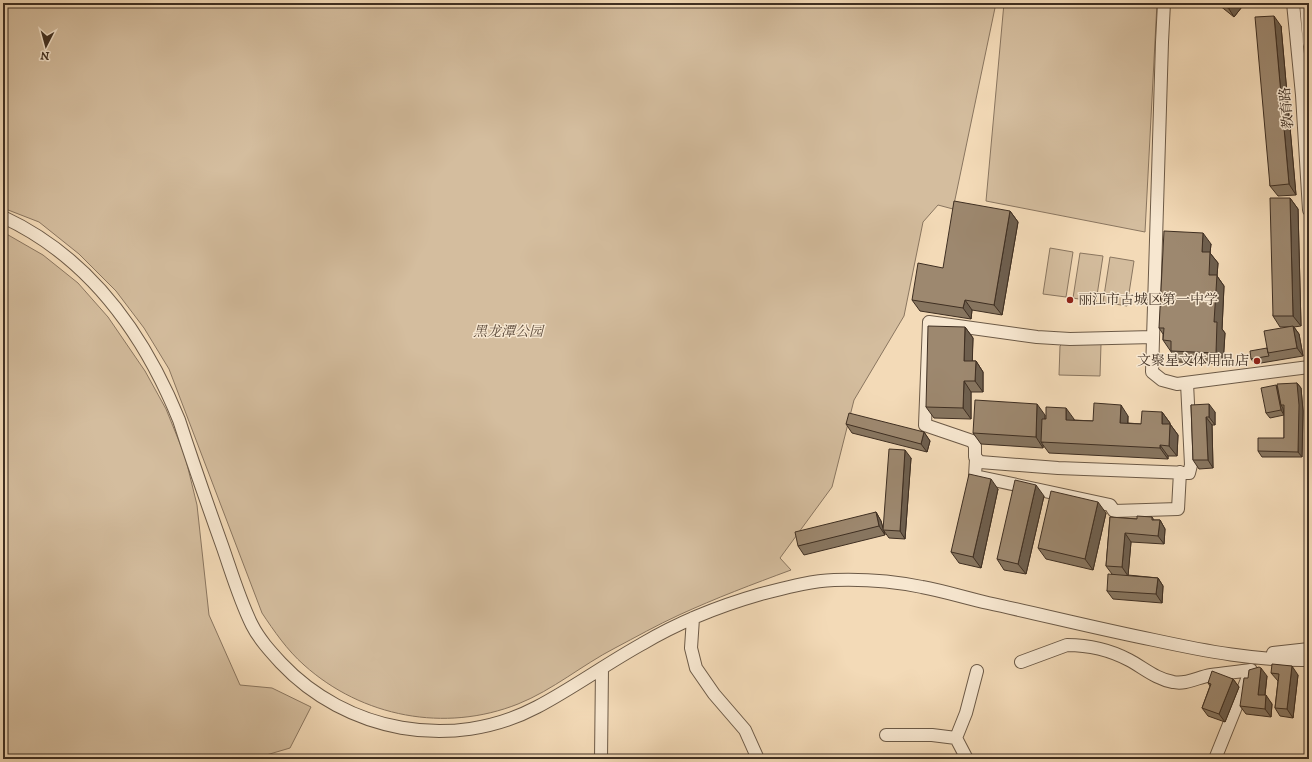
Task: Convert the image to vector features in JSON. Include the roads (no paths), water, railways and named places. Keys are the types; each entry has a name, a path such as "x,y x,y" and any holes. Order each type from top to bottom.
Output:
{"street":[{"path":"1164,3 1152,372 1167,382 1177,384 1309,367"},
{"name":"教育路","path":"1293,3 1302,103 1309,210"},
{"path":"1306,3 1309,43"},
{"path":"3,217 44,240 78,267 108,298 137,338 158,372 179,420 240,595 253,626 275,656 302,683 334,704 364,718 400,728 441,731 471,729 488,725 536,707 648,640 693,618 754,596 802,583 831,580 875,581 920,586 1105,630 1177,645 1256,658 1309,660"},
{"path":"1153,337 1070,339 1036,337 929,322 925,425 972,441 975,446 975,476 1110,506 1114,511 1178,509 1180,472"},
{"path":"976,459 980,462 1058,468 1189,473 1191,465 1187,382"},
{"path":"693,618 691,648 696,668 714,694 745,730 758,759"},
{"path":"1100,649 1105,630"},
{"path":"1021,662 1067,645 1075,645 1115,653 1130,660 1149,674 1172,682 1180,683 1210,675 1251,670"},
{"path":"1236,655 1309,649"},
{"path":"1215,759 1256,658"},
{"path":"601,759 602,668"},
{"path":"967,759 956,738 966,713 977,671"},
{"path":"886,735 932,735 956,738"}],"place":[{"name":"丽江市古城区第一中学","path":"1070,300"},
{"name":"文聚星文体用品店","path":"1257,361"}],"park label":[{"name":"黑龙潭公园","path":"508,332"}]}
